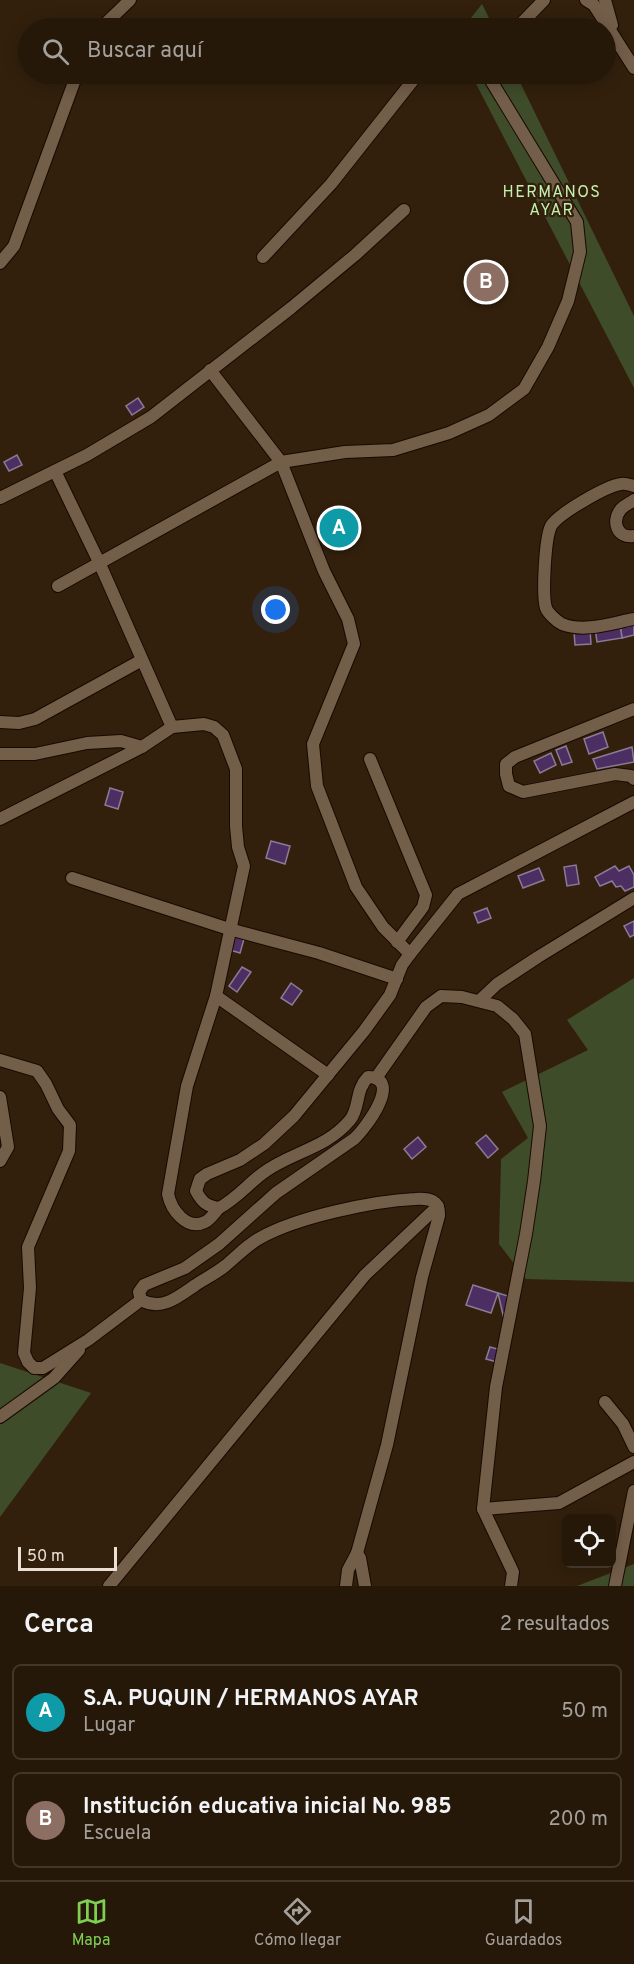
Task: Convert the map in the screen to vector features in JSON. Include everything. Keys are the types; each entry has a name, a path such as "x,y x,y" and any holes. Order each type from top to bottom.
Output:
{"street":[{"path":"111,18 130,0"},
{"path":"527,18 544,0"},
{"path":"586,0 594,5 603,18"},
{"path":"605,0 610,18"},
{"path":"616,37 634,68"},
{"path":"0,263 14,246 73,84"},
{"path":"263,257 331,184 410,84"},
{"path":"58,586 281,462 345,452 393,450 449,433 489,415 524,389 548,347 568,301 580,252 577,222 493,84"},
{"path":"0,498 87,455 150,417 355,255 404,210"},
{"path":"210,370 281,462 324,571 348,618 354,644 313,744 317,786 356,887 383,927 410,954"},
{"path":"55,471 99,562 172,727"},
{"path":"634,486 621,484 614,486 574,506 557,519 550,528 543,596 547,611 561,624 592,627 634,619"},
{"path":"634,500 622,507 616,522 621,535 634,536"},
{"path":"0,722 19,723 35,719 142,660"},
{"path":"634,709 515,757 506,764 509,786 523,792 615,774 631,776 634,779"},
{"path":"0,819 142,747 172,727 204,724 214,727 223,735 236,769 236,826 238,847 244,866 216,996 187,1086 168,1194 170,1205 183,1220 195,1224 206,1222 219,1208 240,1195 263,1173 330,1139 352,1118 361,1084 368,1077 376,1078 381,1082 383,1090 380,1103 364,1130 276,1193 219,1244 185,1268 144,1285 139,1292 141,1300 150,1305 161,1305 172,1301 222,1268 260,1238 293,1224 350,1208 400,1199 428,1198 438,1206 439,1216 422,1277 394,1414 357,1553 348,1570 346,1586"},
{"path":"0,754 35,754 87,743 121,741 142,747"},
{"path":"370,759 426,895 423,907 397,942"},
{"path":"219,1208 208,1206 202,1201 196,1191 200,1179 240,1160 264,1144 294,1116 390,995 410,954 458,894 634,802"},
{"path":"72,878 397,979"},
{"path":"480,1000 497,984 634,898"},
{"path":"216,996 328,1075"},
{"path":"376,1078 426,1007 441,996 480,1000 497,1006 506,1012 525,1034 540,1126 526,1234 496,1387 483,1509 513,1572 511,1586"},
{"path":"0,1060 37,1071 58,1109 70,1125 69,1151 28,1247 30,1288 24,1353 28,1362 34,1368 43,1368 88,1340 141,1300"},
{"path":"0,1097 8,1147 0,1161"},
{"path":"109,1586 365,1275 438,1206"},
{"path":"0,1417 54,1378 88,1340"},
{"path":"605,1402 623,1424 634,1448"},
{"path":"483,1509 559,1503 634,1462"},
{"path":"615,1586 634,1491"},
{"path":"357,1553 365,1586"}],"green space":[{"path":"482,4 489,18 471,18"},
{"path":"476,84 521,84 634,316 634,388"},
{"path":"634,978 634,1282 526,1279 499,1244 501,1159 528,1138 502,1092 588,1050 567,1020"},
{"path":"0,1363 91,1393 0,1517"},
{"path":"634,1564 634,1586 577,1586"}],"building":[{"path":"138,398 144,407 132,415 126,406"},
{"path":"17,455 22,465 9,471 4,462"},
{"path":"634,622 634,635 622,638 620,624"},
{"path":"620,624 622,638 597,642 595,628"},
{"path":"590,630 591,644 575,645 574,631"},
{"path":"603,732 608,747 589,754 584,739"},
{"path":"566,746 572,762 562,765 556,750"},
{"path":"632,747 634,762 597,769 593,759"},
{"path":"551,753 556,765 540,773 534,761"},
{"path":"110,788 123,792 118,809 105,805"},
{"path":"271,841 290,846 285,864 266,858"},
{"path":"576,865 579,884 567,886 564,867"},
{"path":"615,866 619,871 629,866 634,875 634,887 625,891 621,886 616,887 612,881 600,886 595,877"},
{"path":"539,868 544,880 523,888 518,876"},
{"path":"487,908 491,918 478,923 474,913"},
{"path":"634,921 634,935 630,937 624,926"},
{"path":"234,936 244,939 240,953 230,950"},
{"path":"242,967 251,972 237,992 229,986"},
{"path":"291,983 302,991 292,1005 281,998"},
{"path":"486,1135 498,1149 488,1158 476,1143"},
{"path":"418,1137 426,1147 412,1159 404,1149"},
{"path":"473,1285 498,1293 491,1313 466,1305"},
{"path":"498,1293 511,1297 503,1315"},
{"path":"490,1347 501,1350 497,1362 486,1359"}],"place":[{"name":"Institución educativa inicial No. 985","path":"486,282"},
{"name":"S.A. PUQUIN / HERMANOS AYAR","path":"339,528"}],"district":[{"name":"HERMANOS AYAR","path":"552,200"}]}
